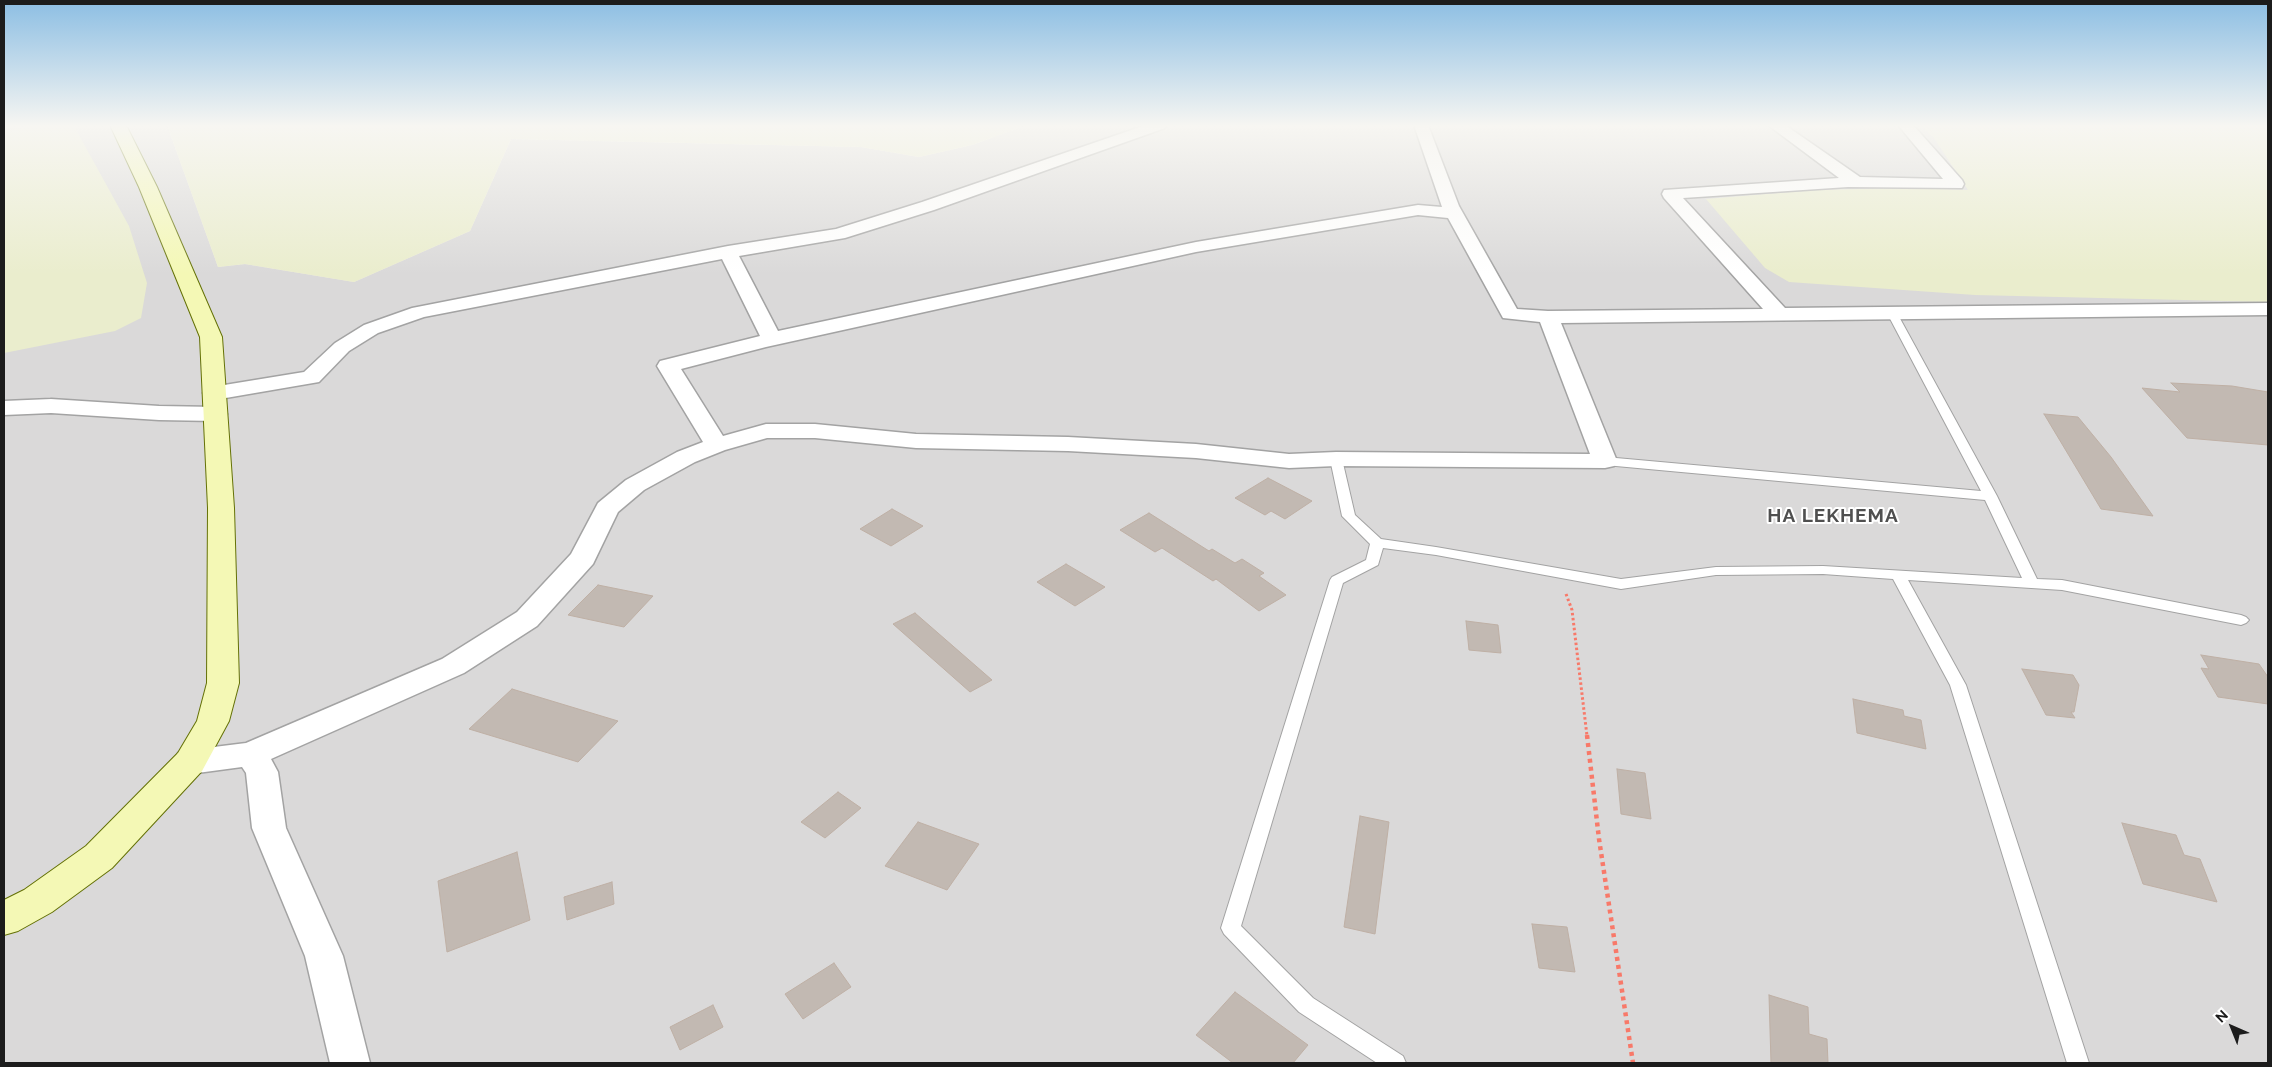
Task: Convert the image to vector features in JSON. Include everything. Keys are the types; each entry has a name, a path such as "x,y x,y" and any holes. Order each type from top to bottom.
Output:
{"main road":[{"path":"4,919 38,900 99,858 190,762 213,721 223,683 220,508 211,337 142,175"}],"street":[{"path":"4,408 51,406 159,413 215,404 311,377 342,347 371,329 419,312 728,252 839,234 1017,175"},
{"path":"1440,175 1454,213 1510,314 1548,316 2268,309"},
{"path":"1846,175 1856,182"},
{"path":"1779,314 1670,194 1856,182 1956,184 1948,175"},
{"path":"717,445 668,366 772,339 1196,247 1418,210 1454,213"},
{"path":"728,252 772,339"},
{"path":"190,762 251,754 453,666 527,619 584,558 607,508 635,485 686,458 717,445 766,430 815,431 916,441 1068,444 1196,451 1289,461 1336,459 1605,461 1548,316"},
{"path":"251,754 262,772 269,828 324,956 350,1063"}],"lane":[{"path":"1892,313 1990,496 2032,584"},
{"path":"1336,459 1349,516 1377,543 1436,551 1620,584 1716,571 1823,570 2062,586 2241,620"},
{"path":"1605,461 1990,496"},
{"path":"1377,543 1373,562 1337,580 1231,928 1306,1005 1395,1063"},
{"path":"1898,575 1958,685 2078,1063"}],"path":[{"path":"1557,573 1572,610 1598,839 1633,1063"}],"shaded area":[{"path":"4,175 185,175 218,267 245,264 354,282 470,231 495,175 2268,175 2268,1063 4,1063"}],"green space":[{"path":"4,175 101,175 129,226 147,283 141,318 115,331 4,353"},
{"path":"185,175 495,175 470,231 354,282 245,264 218,267"},
{"path":"1958,175 2268,175 2268,302 1975,295 1789,282 1765,268 1706,199 1815,190 1906,188 1968,190"}],"building":[{"path":"2171,383 2232,386 2268,392 2268,445 2187,438 2142,388 2180,392"},
{"path":"2044,414 2078,417 2111,457 2153,516 2101,509"},
{"path":"1268,478 1312,501 1285,519 1271,511 1265,515 1235,498"},
{"path":"892,509 923,526 891,546 860,529"},
{"path":"1149,513 1209,551 1212,549 1235,563 1242,559 1264,573 1259,576 1286,595 1259,611 1216,579 1213,581 1162,548 1155,552 1120,530"},
{"path":"1066,564 1105,587 1075,606 1037,582"},
{"path":"598,585 653,596 624,627 568,615"},
{"path":"915,613 992,680 970,692 893,624"},
{"path":"1466,621 1498,625 1501,653 1469,650"},
{"path":"2201,655 2259,664 2268,677 2268,704 2218,697 2201,668 2209,669"},
{"path":"2022,669 2073,675 2079,685 2074,712 2071,712 2075,718 2046,715"},
{"path":"512,689 618,721 578,762 469,729"},
{"path":"1853,699 1903,710 1904,716 1921,720 1926,749 1857,733"},
{"path":"1617,769 1645,773 1651,819 1621,814"},
{"path":"838,792 861,808 825,838 801,822"},
{"path":"1360,816 1389,822 1375,934 1344,927"},
{"path":"918,822 979,844 947,890 885,866"},
{"path":"2122,823 2176,835 2184,855 2200,859 2217,902 2143,884"},
{"path":"517,852 530,920 447,952 438,881"},
{"path":"612,882 614,904 567,920 564,897"},
{"path":"1532,924 1567,927 1575,972 1539,968"},
{"path":"834,963 851,987 803,1019 785,994"},
{"path":"1235,992 1308,1045 1293,1063 1233,1063 1196,1035"},
{"path":"1769,995 1808,1007 1809,1034 1827,1039 1828,1063 1771,1063"},
{"path":"713,1005 723,1027 680,1050 670,1027"}],"district":[{"name":"HA LEKHEMA","path":"1833,516"}]}
